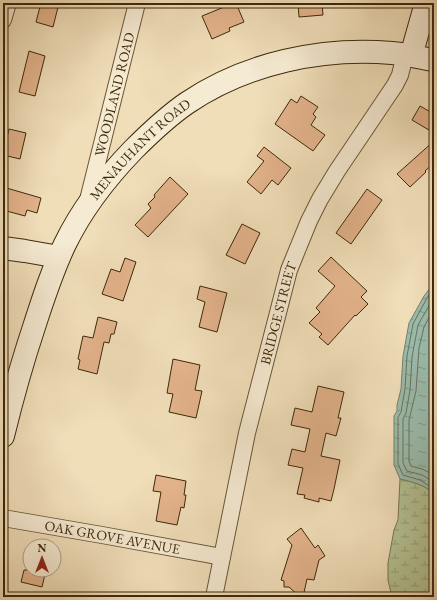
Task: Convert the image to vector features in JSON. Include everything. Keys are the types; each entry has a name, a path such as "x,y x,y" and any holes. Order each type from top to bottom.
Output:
{"main road":[{"path":"408,56 426,3"},
{"name":"MENAUHANT ROAD","path":"3,436 26,351 45,293 65,243 96,192 146,137 187,103 214,88 264,67 292,59 319,54 369,52 434,60"},
{"path":"3,248 59,257"}],"street":[{"path":"3,20 8,3"},
{"name":"WOODLAND ROAD","path":"86,209 137,3"},
{"name":"BRIDGE STREET","path":"214,597 247,433 289,270 306,227 320,199 345,159 396,85 408,56"},
{"name":"OAK GROVE AVENUE","path":"3,518 222,558"}],"green space":[{"path":"400,479 423,486 434,494 434,597 392,597 388,580 388,563 394,530 398,520"}],"water":[{"path":"434,283 434,494 423,486 400,479 394,465 394,416 397,411 401,389 403,356 409,323 424,296"}],"building":[{"path":"41,3 59,3 53,27 36,22"},
{"path":"236,3 244,22 229,28 230,31 212,39 202,16"},
{"path":"298,3 322,3 323,15 299,17"},
{"path":"29,51 45,56 35,96 19,92"},
{"path":"301,96 318,107 313,114 316,117 311,125 325,135 313,151 275,124 291,99 297,103"},
{"path":"420,106 434,114 434,133 412,120"},
{"path":"9,129 26,133 20,159 3,155"},
{"path":"434,141 434,163 410,187 397,174"},
{"path":"264,147 291,168 278,185 272,180 261,194 247,182 264,161 257,156"},
{"path":"170,177 188,194 148,237 135,225 151,208 148,204"},
{"path":"3,187 41,198 37,213 27,210 25,216 3,210"},
{"path":"367,189 382,200 351,244 336,233"},
{"path":"242,224 260,233 245,264 226,255"},
{"path":"331,257 367,291 361,297 368,304 356,316 355,315 328,345 319,337 322,334 309,323 320,312 316,308 335,286 318,271"},
{"path":"125,258 136,262 123,301 102,294 111,269 120,272"},
{"path":"200,286 227,293 217,332 199,327 205,302 197,299"},
{"path":"98,317 117,322 114,334 111,334 109,343 104,342 97,374 78,369 80,360 78,359 83,336 93,338"},
{"path":"173,359 200,365 195,390 202,391 196,418 169,412 173,394 167,393"},
{"path":"318,386 344,392 338,418 341,418 336,436 326,433 321,456 340,460 334,489 331,501 319,498 319,502 304,498 305,495 297,494 303,468 288,465 292,449 305,452 310,429 291,425 295,408 312,412"},
{"path":"156,475 186,481 184,508 181,507 177,525 156,521 161,492 153,491"},
{"path":"301,528 315,548 318,545 325,556 319,560 314,580 307,579 303,597 300,597 289,587 284,587 284,581 281,580 292,545 287,539"},
{"path":"22,578 44,578 42,587 21,582"}]}
